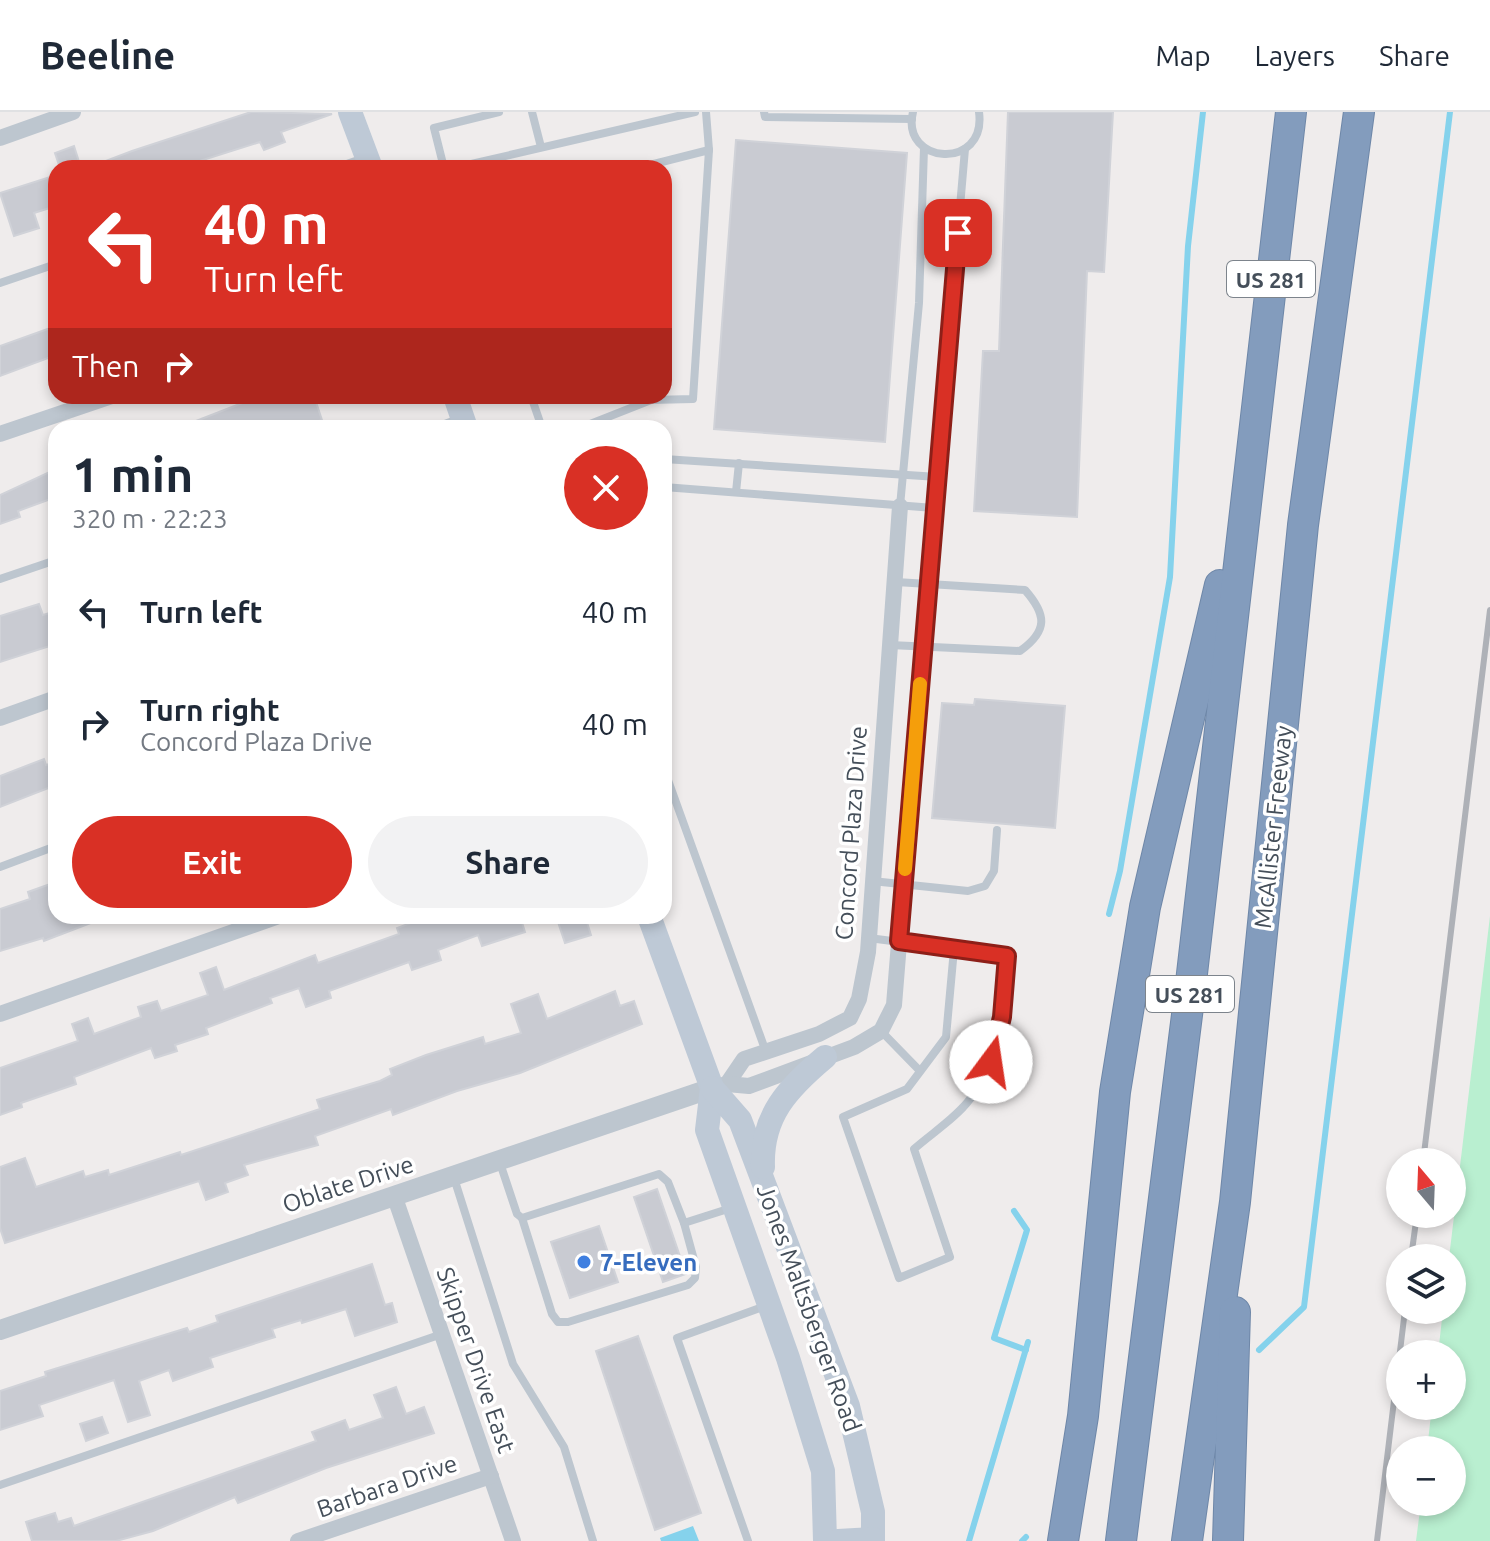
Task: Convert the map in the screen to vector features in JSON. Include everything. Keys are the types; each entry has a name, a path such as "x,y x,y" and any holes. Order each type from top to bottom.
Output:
{"highway":[{"name":"US 281","path":"1121,1541 1190,991 1291,112"},
{"name":"McAllister Freeway","path":"1187,1541 1235,1202 1303,525 1359,112"},
{"path":"1063,1541 1083,1416 1115,1092 1145,907 1252,447"},
{"path":"1228,1541 1235,1347 1235,1202"}],"main road":[{"path":"350,112 368,160"},
{"name":"Jones Maltsberger Road","path":"652,924 719,1086 740,1120 848,1406 873,1512 873,1540"},
{"path":"763,1181 762,1145 771,1114 793,1084 825,1057"},
{"name":"Jones Maltsberger Road","path":"719,1086 707,1130 769,1304 823,1471 825,1541"},
{"path":"838,1541 873,1540"}],"street":[{"path":"0,138 73,112"},
{"path":"0,434 88,404"},
{"name":"Concord Plaza Drive","path":"719,1086 744,1059 819,1034 850,1018 859,999 868,938 900,506"},
{"path":"719,1086 749,1086 854,1047 881,1031 894,1005 934,508"},
{"path":"0,718 48,701"},
{"path":"0,1014 256,924"},
{"name":"Oblate Drive","path":"0,1330 719,1086"},
{"name":"Skipper Drive East","path":"394,1195 513,1541"},
{"name":"Barbara Drive","path":"298,1541 491,1476"}],"lane":[{"path":"442,160 434,128 499,112"},
{"path":"532,112 541,147"},
{"path":"636,112 640,125"},
{"path":"487,160 695,112"},
{"path":"672,400 693,399 709,150 706,112"},
{"path":"764,112 765,117 912,115 917,139 924,148 944,155 965,149"},
{"path":"672,488 934,508 965,149 978,132 979,112"},
{"path":"900,506 920,290 924,148"},
{"path":"670,160 709,150"},
{"path":"0,283 48,267"},
{"path":"600,420 641,404"},
{"path":"672,459 938,477"},
{"path":"736,492 739,463"},
{"path":"0,579 48,563"},
{"path":"889,645 1020,651 1036,640 1041,625 1040,607 1025,590 896,582"},
{"path":"672,796 766,1052"},
{"path":"871,881 968,891 985,886 994,871 997,830"},
{"path":"0,867 48,849"},
{"path":"868,938 899,941 1007,956 1002,1017 991,1062 970,1100 914,1149 950,1257 899,1278 843,1117 907,1089 946,1037 954,949"},
{"path":"881,1031 920,1071"},
{"path":"500,1162 517,1214 522,1218 552,1314 558,1322 568,1322 688,1285 695,1278 696,1267 684,1223 668,1182 659,1174 522,1218"},
{"path":"453,1177 513,1364 564,1447 593,1541"},
{"path":"684,1223 734,1207"},
{"path":"748,1541 677,1338 769,1304"},
{"path":"0,1485 442,1334"}],"green space":[{"path":"1490,916 1490,1541 1416,1541 1419,1516 1466,1516 1466,1436 1429,1436 1430,1420 1466,1420 1466,1340 1440,1340 1441,1324 1466,1324 1466,1244 1451,1244 1453,1228 1466,1228 1466,1148 1462,1148"}],"water":[{"path":"693,1526 699,1541 661,1541 660,1538"}],"building":[{"path":"251,112 332,114 281,132 285,142 264,150 260,142 203,160 108,160"},
{"path":"1008,112 1113,112 1104,272 1087,271 1077,517 974,511 983,351 999,351"},
{"path":"736,140 907,153 885,442 714,429"},
{"path":"74,146 78,160 57,160 55,153"},
{"path":"48,178 48,209 34,213 39,228 14,236 0,193"},
{"path":"48,329 48,358 0,376 0,346"},
{"path":"240,404 317,404 322,420 198,420"},
{"path":"48,473 48,500 18,511 20,517 0,524 0,495"},
{"path":"39,604 43,615 48,613 48,647 0,662 0,616"},
{"path":"975,699 1065,706 1055,828 932,818 942,703 974,705"},
{"path":"44,759 48,764 48,788 0,807 0,776"},
{"path":"48,885 48,924 88,924 44,941 43,938 0,951 0,909 30,899 28,892"},
{"path":"408,924 522,924 525,932 482,946 478,935 438,950 441,960 412,970 409,962 329,991 331,998 306,1007 299,988 270,998 272,1003 206,1028 208,1034 175,1045 177,1051 155,1058 151,1048 74,1077 76,1084 21,1103 22,1107 0,1115 0,1068 78,1041 72,1024 88,1018 94,1034 141,1017 138,1007 157,1001 161,1011 208,995 200,973 216,967 224,990 315,955 318,963 399,934 397,928"},
{"path":"559,924 588,924 591,935 565,943"},
{"path":"615,991 620,1006 634,1001 642,1024 520,1073 457,1091 393,1115 391,1109 315,1136 318,1145 244,1165 248,1175 225,1183 228,1192 206,1200 199,1181 5,1243 0,1228 0,1167 25,1158 36,1187 83,1171 85,1177 108,1170 109,1175 180,1152 181,1155 320,1109 317,1100 380,1081 392,1075 390,1069 426,1055 483,1037 485,1044 521,1033 511,1004 538,994 547,1019"},
{"path":"657,1189 686,1274 663,1282 634,1197"},
{"name":"7-Eleven","path":"599,1226 618,1282 570,1298 551,1242"},
{"path":"372,1264 385,1305 392,1303 397,1322 355,1336 346,1309 302,1323 301,1320 272,1329 275,1337 210,1358 213,1367 173,1381 169,1370 139,1381 150,1415 128,1422 114,1380 39,1405 43,1416 0,1430 0,1391 46,1376 45,1372 187,1328 189,1332 218,1322 216,1316"},
{"path":"638,1336 701,1513 655,1530 596,1351"},
{"path":"396,1387 406,1414 424,1407 434,1433 326,1468 238,1503 235,1497 153,1531 116,1541 32,1541 26,1522 55,1513 58,1522 71,1518 74,1526 316,1441 312,1432 345,1420 349,1430 383,1418 374,1395"},
{"path":"102,1417 108,1433 86,1441 80,1424"}],"waterway":[{"path":"1109,914 1120,871 1170,577 1188,246 1203,112"},
{"path":"1259,1350 1304,1307 1450,112"},
{"path":"1014,1211 1027,1230 994,1338 1026,1350"},
{"path":"969,1541 1028,1342"},
{"path":"1022,1541 1026,1537"}],"railway":[{"path":"1425,1148 1490,610"},
{"path":"1413,1244 1415,1228"},
{"path":"1377,1541 1403,1324"}],"slow traffic":[{"path":"905,869 920,684"}],"place":[{"name":"7-Eleven","path":"584,1262"}],"route":[{"path":"958,233 899,941 1007,956 1002,1017 991,1062"}]}
